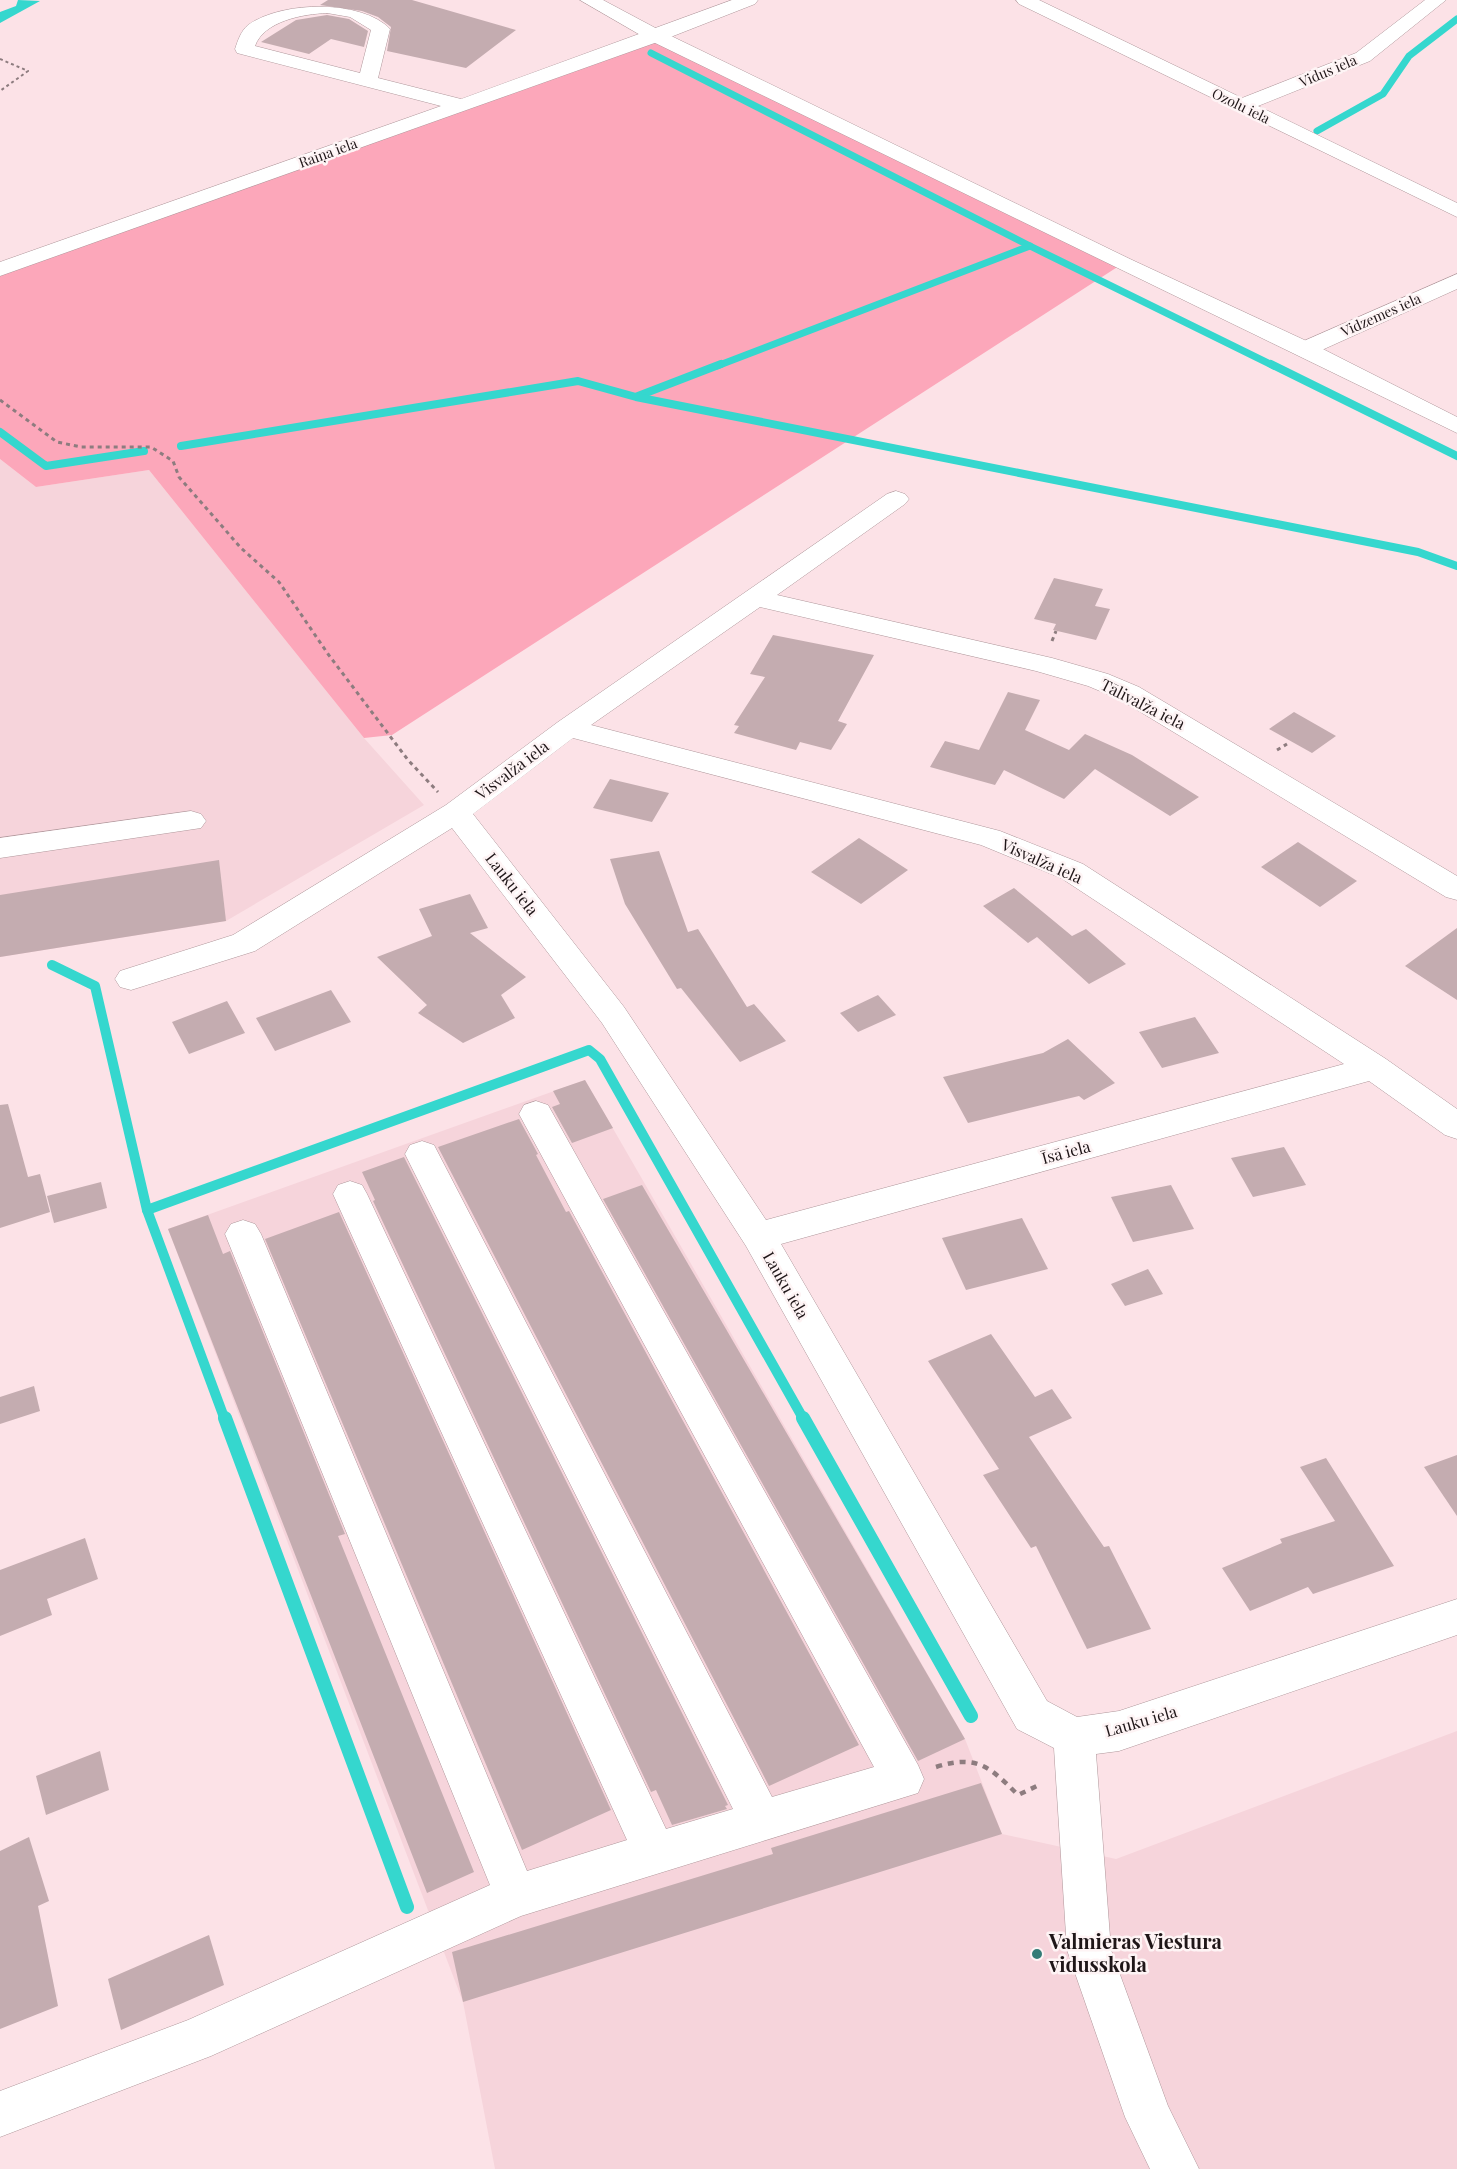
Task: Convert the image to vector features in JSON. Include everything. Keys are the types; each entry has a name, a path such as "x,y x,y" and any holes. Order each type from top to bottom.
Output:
{"main road":[{"path":"589,0 656,36 1122,264 1305,349 1457,426"},
{"name":"Raiņa iela","path":"0,270 656,36 749,0"},
{"name":"Ozolu iela","path":"1025,0 1457,211"},
{"name":"Vidus iela","path":"1240,106 1363,57 1437,0"},
{"path":"368,80 381,29 371,16 334,5 308,6 287,12 251,32 244,49 462,105"},
{"name":"Vidzemes iela","path":"1305,349 1457,281"},
{"path":"757,598 896,499"},
{"name":"Visvalža iela","path":"456,812 568,728 757,598"},
{"name":"Tālivalža iela","path":"757,598 1042,664 1119,689 1155,707 1457,890"},
{"name":"Visvalža iela","path":"568,728 990,838 1072,871 1374,1068 1457,1126"},
{"path":"130,979 244,943 456,812"},
{"name":"Lauku iela","path":"456,812 614,1015 758,1236 1032,1714 1074,1737 1119,1731 1457,1617"},
{"path":"0,848 191,821"},
{"name":"Īsā iela","path":"758,1236 1374,1068"},
{"path":"0,2114 195,2040 516,1896 903,1779 536,1114"},
{"path":"422,1154 762,1822"},
{"path":"350,1194 655,1853"},
{"path":"243,1234 516,1896"},
{"path":"1074,1737 1089,1950 1149,2117 1175,2169"}],"path":[{"path":"0,59 27,71 0,91"},
{"path":"0,400 57,442 81,447 151,447 173,461 180,477 241,548 279,582 328,654 408,759 456,812"},
{"path":"903,1779 946,1763 972,1760 991,1767 1018,1795 1044,1783 1074,1737"}],"shaded area":[{"path":"656,36 1122,264 392,735 364,738 149,470 36,487 0,459 0,269"},
{"path":"0,459 36,487 149,470 364,738 424,805 226,921 0,957"},
{"path":"585,1080 965,1739 1002,1834 1116,1859 1457,1731 1457,2169 495,2169 463,2002 168,1229"}],"water":[{"path":"18,0 40,1 0,23 0,12 16,6"}],"building":[{"path":"328,0 412,0 516,30 466,68 387,51 391,27 378,17 362,11 320,5"},
{"path":"327,15 349,19 368,31 364,47 331,39 309,54 261,42 296,20"},
{"path":"1054,578 1103,589 1095,606 1110,609 1096,640 1053,630 1056,624 1034,619"},
{"path":"773,635 874,655 838,721 847,724 831,750 800,742 796,750 734,733 739,726 734,725 765,677 750,674"},
{"path":"1008,692 1040,700 1025,730 1069,750 1085,734 1132,755 1199,797 1170,816 1095,769 1064,799 1004,770 995,785 930,767 945,741 979,750"},
{"path":"1294,712 1336,736 1312,753 1269,729"},
{"path":"610,779 669,793 652,822 593,808"},
{"path":"859,838 908,870 861,904 811,872"},
{"path":"1298,842 1357,881 1320,907 1261,867"},
{"path":"659,851 688,932 698,929 747,1007 754,1004 786,1041 740,1062 681,988 677,989 625,904 610,859"},
{"path":"219,860 226,921 0,957 0,895"},
{"path":"1014,888 1072,936 1086,929 1126,964 1089,984 1037,937 1028,943 983,906"},
{"path":"470,894 488,928 470,933 526,977 501,995 515,1018 463,1043 418,1013 427,1005 377,957 432,936 419,909"},
{"path":"1457,928 1457,1000 1405,966"},
{"path":"331,990 351,1022 275,1051 256,1018"},
{"path":"878,995 896,1015 858,1032 840,1013"},
{"path":"227,1001 245,1033 189,1054 172,1022"},
{"path":"1195,1017 1219,1053 1162,1068 1139,1032"},
{"path":"1068,1039 1115,1083 1084,1100 1079,1096 968,1123 943,1077 1043,1053"},
{"path":"585,1080 613,1128 572,1143 552,1107 560,1104 553,1091"},
{"path":"8,1104 28,1177 40,1174 50,1212 0,1228 0,1105"},
{"path":"519,1119 566,1212 569,1211 859,1745 769,1786 438,1147"},
{"path":"1284,1147 1306,1185 1253,1197 1231,1158"},
{"path":"404,1157 728,1805 725,1806 727,1809 672,1825 656,1790 651,1792 373,1201 375,1200 362,1172"},
{"path":"101,1182 107,1208 54,1223 47,1196"},
{"path":"642,1185 965,1739 918,1761 603,1199"},
{"path":"1171,1185 1194,1229 1133,1242 1111,1197"},
{"path":"339,1212 611,1810 522,1850 265,1239"},
{"path":"208,1215 223,1254 230,1251 345,1534 338,1536 474,1872 427,1893 168,1229"},
{"path":"1022,1218 1048,1269 966,1290 942,1238"},
{"path":"1148,1269 1163,1294 1125,1306 1111,1284"},
{"path":"991,1334 1035,1397 1052,1389 1072,1418 1029,1437 1104,1547 1109,1546 1151,1629 1087,1649 1036,1546 1031,1548 983,1475 999,1469 928,1361"},
{"path":"34,1386 40,1411 0,1424 0,1397"},
{"path":"1457,1455 1457,1516 1424,1467"},
{"path":"1326,1458 1394,1566 1313,1594 1308,1587 1250,1611 1222,1568 1282,1543 1280,1539 1335,1521 1300,1467"},
{"path":"85,1538 98,1579 47,1599 52,1615 0,1636 0,1570"},
{"path":"100,1751 109,1790 46,1815 36,1776"},
{"path":"981,1783 1002,1834 463,2002 452,1952 773,1854 771,1848"},
{"path":"29,1837 49,1901 38,1906 58,2006 0,2029 0,1851"},
{"path":"209,1935 224,1985 121,2030 108,1979"}],"waterway":[{"path":"1317,131 1383,94 1409,56 1457,19"},
{"path":"651,53 1030,246"},
{"path":"717,366 1030,246"},
{"path":"1030,246 1274,366"},
{"path":"638,396 721,364"},
{"path":"1271,364 1457,456"},
{"path":"181,446 578,381 636,397 1418,552 1457,566"},
{"path":"0,432 46,466 144,451"},
{"path":"52,965 95,986 147,1210"},
{"path":"147,1210 589,1050 600,1059 804,1420"},
{"path":"147,1210 225,1420"},
{"path":"225,1418 407,1907"},
{"path":"803,1418 971,1716"}],"place":[{"name":"Valmieras Viestura vidusskola","path":"1037,1954"}]}
